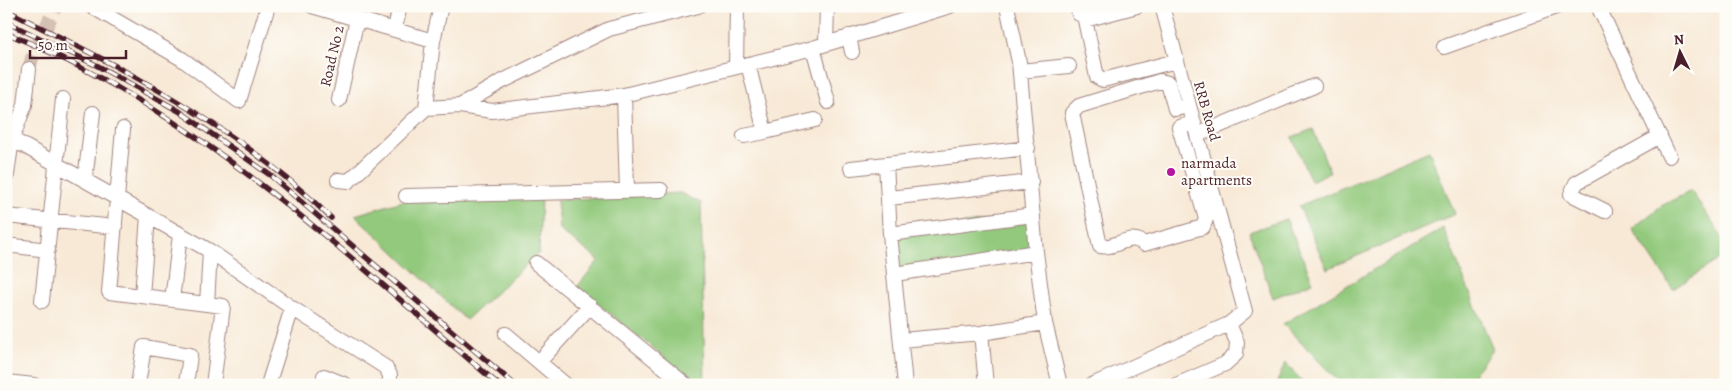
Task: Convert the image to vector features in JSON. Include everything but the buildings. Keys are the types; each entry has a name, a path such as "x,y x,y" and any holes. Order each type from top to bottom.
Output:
{"street":[{"path":"91,6 182,59 239,102 268,6"},
{"path":"312,6 395,28 433,41"},
{"path":"395,28 400,6"},
{"path":"426,108 433,41 441,6"},
{"path":"460,106 501,82 609,30 698,6"},
{"path":"737,6 742,65 765,132"},
{"path":"828,6 820,45 828,102"},
{"path":"1007,6 1020,72 1036,252 1045,323 1056,384"},
{"path":"1137,6 1085,20 1097,77 1103,80 1176,61"},
{"name":"RRB Road","path":"1162,6 1176,61 1182,108 1195,129 1245,311 1229,324"},
{"path":"1444,47 1559,6"},
{"path":"1598,6 1669,156"},
{"path":"338,180 349,181 426,108 460,106 492,111 624,95 849,36 930,19 947,10"},
{"name":"Road No 2","path":"339,100 357,19"},
{"path":"849,36 852,52"},
{"path":"1020,72 1069,66"},
{"path":"6,179 12,138 25,105 28,69"},
{"path":"1160,81 1168,83 1182,108 1179,127 1206,220 1203,227 1144,244 1136,239 1123,240 1104,247 1100,246 1072,113 1079,106 1160,81"},
{"path":"1179,127 1195,129 1314,86"},
{"path":"624,95 627,191"},
{"path":"42,301 63,99"},
{"path":"85,180 93,113"},
{"path":"744,136 815,120"},
{"path":"123,129 109,292 223,306 213,385"},
{"path":"1605,211 1571,194 1576,183 1660,136"},
{"path":"12,138 210,251 292,308 385,367 390,375 390,382 387,385"},
{"path":"851,168 1028,148"},
{"path":"886,164 890,234 906,385"},
{"path":"889,198 1031,182"},
{"path":"406,196 661,190"},
{"path":"890,234 1034,215"},
{"path":"6,216 50,222 114,227"},
{"path":"142,296 148,216"},
{"path":"172,300 180,235"},
{"path":"6,245 48,250"},
{"path":"207,304 210,251"},
{"path":"894,274 1036,252"},
{"path":"536,263 686,385"},
{"path":"539,362 590,306"},
{"path":"268,385 292,308"},
{"path":"901,340 981,333 1045,323"},
{"path":"1092,385 1124,379 1229,324 1237,342 1236,354 1225,364 1176,385"},
{"path":"981,333 986,385"},
{"path":"506,334 566,385"},
{"path":"1042,343 1056,384"},
{"path":"138,385 144,347 190,355 186,385"},
{"path":"324,376 346,385"},
{"path":"6,382 34,385"}],"green space":[{"path":"1313,129 1330,172 1311,181 1292,137"},
{"path":"1429,151 1455,214 1327,269 1299,206"},
{"path":"1691,191 1726,243 1726,255 1673,289 1632,229 1661,206"},
{"path":"680,193 701,203 705,385 699,385 577,287 599,260 559,230 557,200"},
{"path":"541,197 539,253 466,320 355,215 410,199"},
{"path":"1033,215 1036,252 895,274 890,234"},
{"path":"1286,219 1313,282 1273,298 1249,232"},
{"path":"1443,228 1493,349 1465,385 1342,385 1283,324"},
{"path":"1285,363 1306,385 1276,385"}],"tunnel":[{"path":"29,69 33,55 56,6"}],"railway":[{"path":"6,10 135,77 218,127 295,185 331,218"},
{"path":"6,22 98,66 179,111 270,175 515,385"},
{"path":"6,33 75,65 142,102 205,143 326,237 499,385"}],"place":[{"name":"narmada apartments","path":"1171,172"}]}
